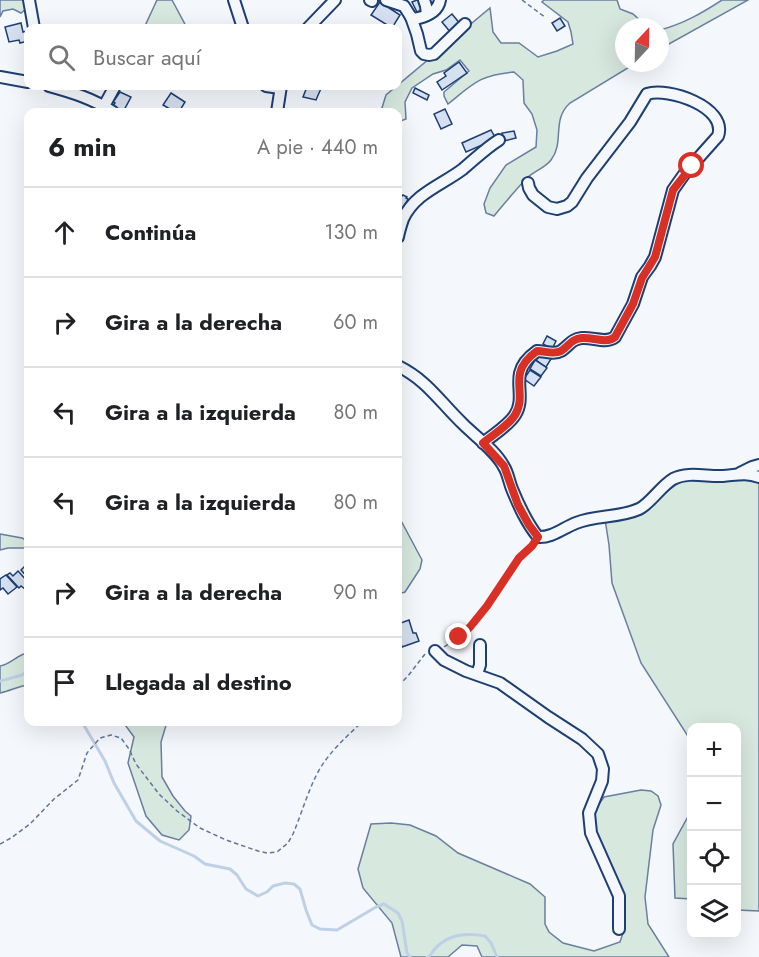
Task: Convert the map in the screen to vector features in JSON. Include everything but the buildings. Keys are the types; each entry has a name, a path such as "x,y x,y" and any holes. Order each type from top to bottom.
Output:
{"street":[{"path":"29,0 33,24"},
{"path":"234,0 242,24"},
{"path":"312,24 335,0"},
{"path":"386,0 404,6 411,17 421,51 424,54 434,54 465,24"},
{"path":"424,0 427,15"},
{"path":"411,17 414,19 427,15 439,6 440,0"},
{"path":"0,77 24,81"},
{"path":"62,90 106,108"},
{"path":"108,108 114,90"},
{"path":"277,108 280,90"},
{"path":"483,443 517,413 520,400 520,374 524,364 537,351 560,352 573,339 584,337 612,340 615,337 633,304 642,278 655,257 673,190 718,136 719,123 714,115 697,103 654,91 647,94 630,122 567,206 557,209 548,207 534,195 528,183"},
{"path":"402,223 415,202 463,169 499,140"},
{"path":"402,368 429,387 504,466 518,505 538,537 548,537 585,520 613,516 642,508 674,479 686,475 722,476 740,473 759,477"},
{"path":"740,473 759,465"},
{"path":"477,674 480,665 480,645"},
{"path":"435,651 444,660 466,671 500,683 582,739 598,754 603,769 602,782 589,813 589,826 619,896 619,929"}],"path":[{"path":"522,0 546,18"},
{"path":"402,682 424,654 446,646 470,627 493,598 519,558 538,537"},
{"path":"0,844 30,824 78,780 87,753 100,738 111,735 121,738 136,764 159,795 200,828 258,851 277,852 288,843 293,834 316,776 323,765 358,726"}],"shaded area":[{"path":"0,0 24,0 26,9 21,13 13,9 3,11 0,17"},
{"path":"157,0 172,0 185,24 146,24"},
{"path":"544,0 617,0 620,9 637,18 615,18 615,72 621,72 570,103 561,117 557,146 551,160 528,177 494,216 486,213 484,204 490,188 506,165 536,147 537,130 532,114 524,103 523,80 514,72 493,75 471,85 448,104 444,92 469,71 460,60 412,88 405,102 406,119 402,120 402,108 382,108 386,95 392,90 402,90 402,82 490,8 493,32 501,43 519,43 538,57 573,44 568,22 542,2"},
{"path":"722,0 748,0 669,44 669,27"},
{"path":"743,477 759,482 759,911 741,910 741,723 687,723 687,735 641,663 612,583 605,519 658,498 677,484 687,480"},
{"path":"402,522 422,560 420,569 405,592 402,593"},
{"path":"0,534 24,539 24,548 0,550"},
{"path":"24,654 24,686 0,693 0,666"},
{"path":"126,726 166,726 161,742 162,777 173,796 191,816 189,830 179,840 162,835 146,816 128,763 134,737"},
{"path":"641,790 651,791 658,796 661,805 653,830 645,897 648,924 669,957 482,957 477,946 462,945 448,957 401,957 392,923 363,888 358,869 371,824 410,825 436,836 458,853 530,884 545,897 545,924 549,932 563,943 594,951 620,942 623,933 618,898 594,839 594,811 604,797"},
{"path":"687,818 687,899 675,898 673,844"}],"waterway":[{"path":"0,681 24,674"},
{"path":"84,726 136,821 160,841 194,856 205,864 230,869 246,889 258,896 273,886 285,883 294,884 300,889 312,925 320,929 337,930 384,904 398,913 402,921 407,953 410,957"},
{"path":"427,957 446,940 468,934 485,936 497,957"}],"route":[{"path":"459,637 487,606 519,558 538,537 518,505 504,466 483,443 517,413 520,400 520,374 524,364 537,351 560,352 573,339 584,337 612,340 615,337 633,304 642,278 655,257 673,190 692,166"}]}
